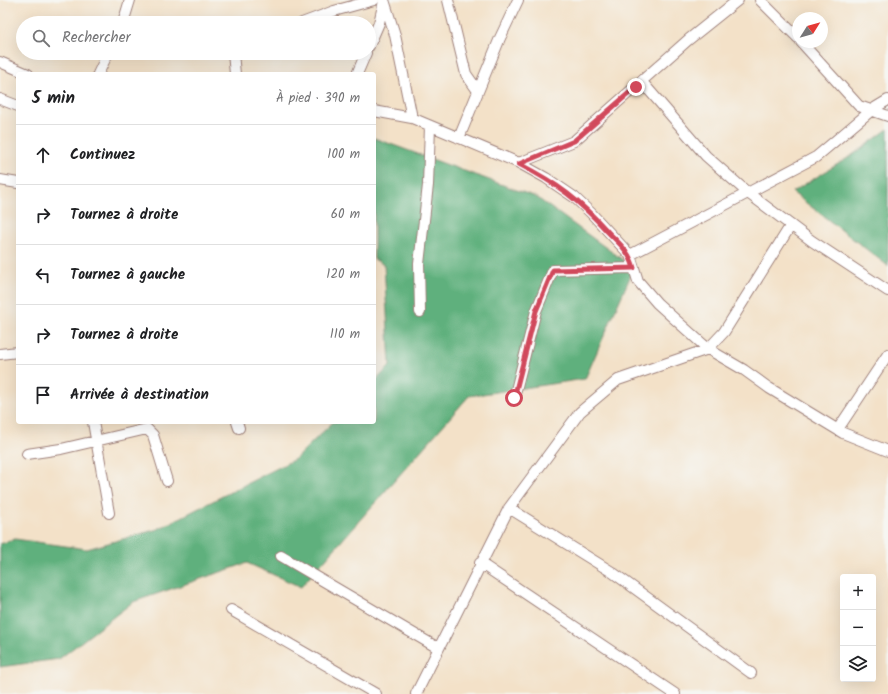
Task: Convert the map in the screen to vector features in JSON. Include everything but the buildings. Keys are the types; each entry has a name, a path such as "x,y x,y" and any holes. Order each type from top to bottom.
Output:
{"street":[{"path":"125,16 130,0"},
{"path":"321,16 374,0"},
{"path":"376,31 379,24 384,0"},
{"path":"384,0 395,35 412,118"},
{"path":"448,0 466,74 478,91"},
{"path":"459,138 500,38 518,0"},
{"path":"519,164 574,141 688,40 738,0"},
{"path":"760,0 792,32"},
{"path":"806,48 859,106 873,109 888,116"},
{"path":"99,72 105,60"},
{"path":"234,60 235,72"},
{"path":"358,72 363,60"},
{"path":"0,62 23,72"},
{"path":"642,82 706,156 748,193 812,241 888,291"},
{"path":"0,99 16,105"},
{"path":"630,255 816,156 873,109 888,100"},
{"path":"376,111 412,118 519,164 546,178 574,197 630,255 638,281 657,303 708,349 744,370 769,388 838,429 888,451"},
{"path":"420,312 419,264 428,185 430,126"},
{"path":"0,180 16,183"},
{"path":"416,694 480,563 509,508 580,412 598,395 618,380 708,349 724,332 791,225"},
{"path":"514,398 536,311 553,270 634,268"},
{"path":"0,354 16,352"},
{"path":"838,429 888,354"},
{"path":"93,424 109,513"},
{"path":"28,454 62,449 147,429 153,434 167,481"},
{"path":"509,508 612,572 751,673"},
{"path":"280,556 438,648"},
{"path":"480,563 675,694"},
{"path":"231,610 376,694"}],"green space":[{"path":"888,129 888,266 792,192 851,156"},
{"path":"376,139 536,197 634,268 585,379 469,396 301,587 247,563 133,602 59,659 0,667 0,544 15,539 87,549 158,529 295,459 331,424 376,424 376,380 390,366 384,265 376,260"}],"route":[{"path":"514,398 536,311 553,270 634,268 630,255 574,197 546,178 519,164 574,141 636,87"}]}
